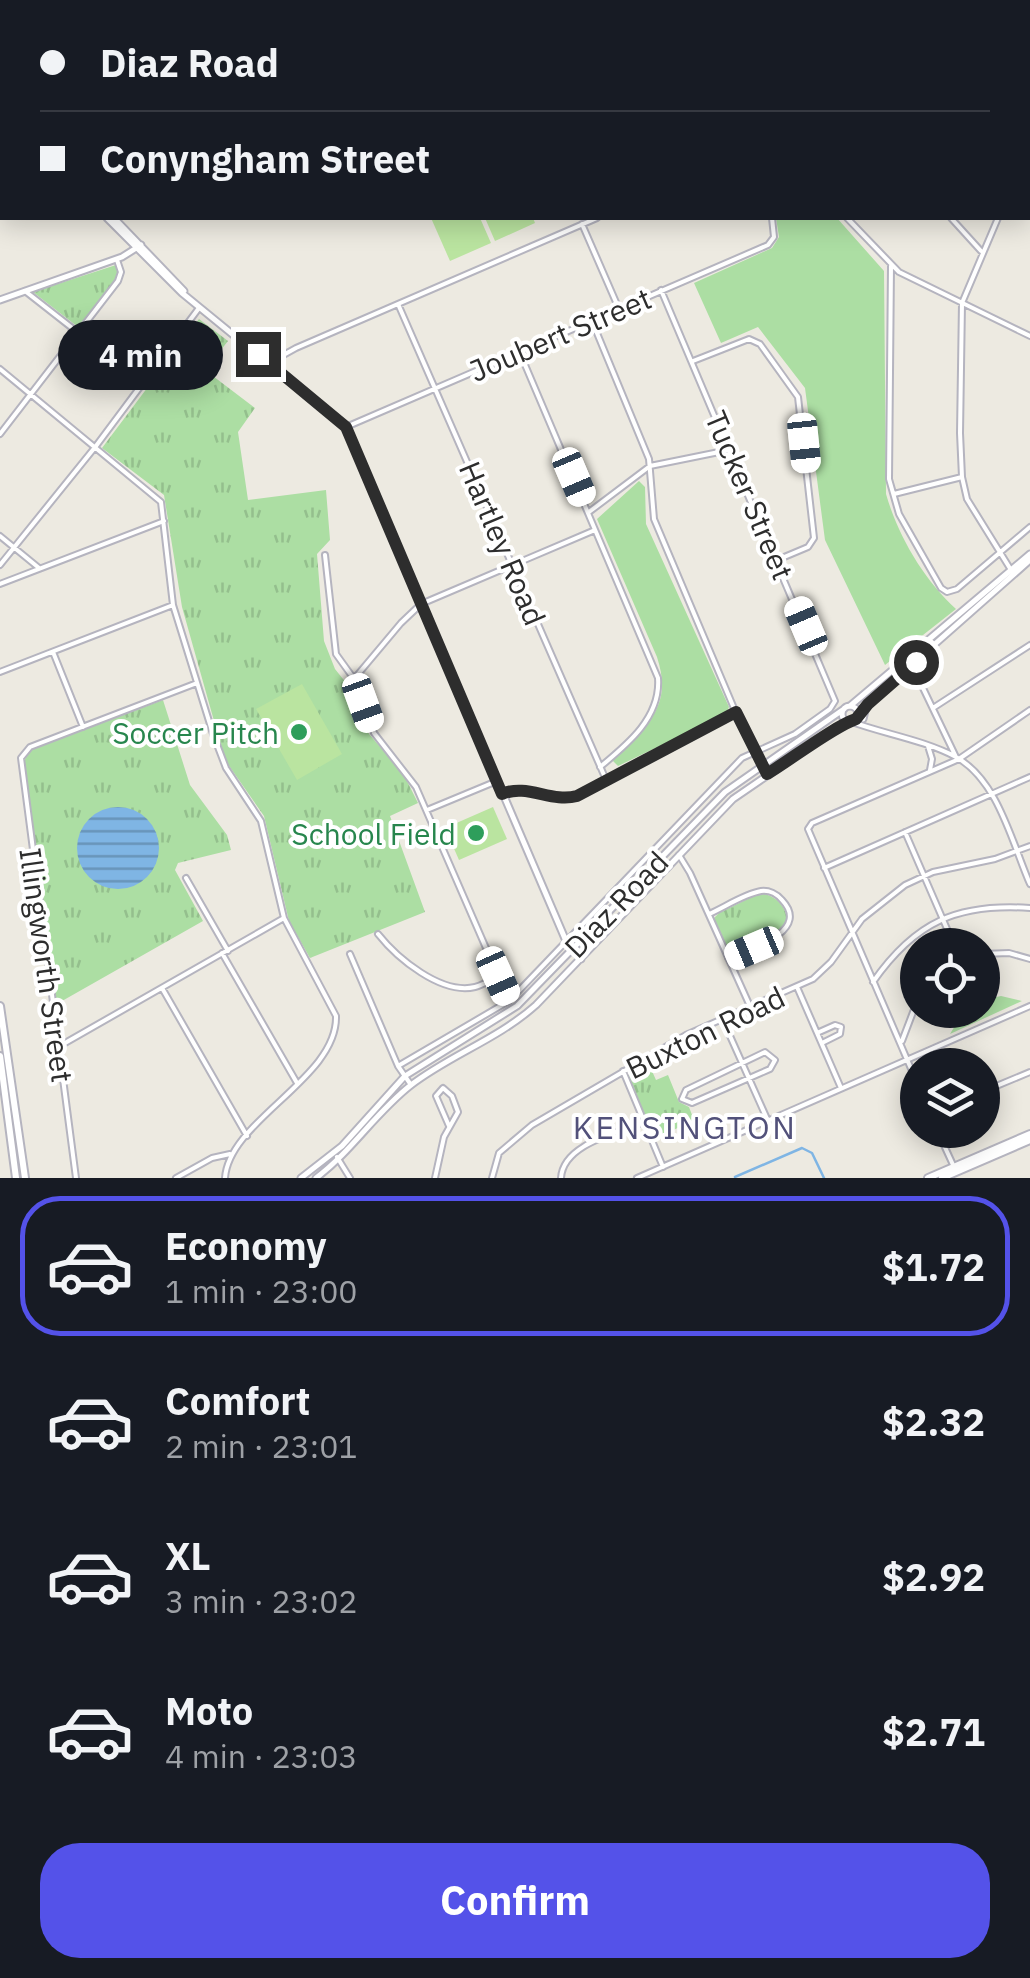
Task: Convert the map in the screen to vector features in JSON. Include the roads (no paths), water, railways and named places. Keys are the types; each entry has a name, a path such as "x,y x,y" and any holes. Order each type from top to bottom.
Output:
{"main road":[{"path":"0,1006 16,1178"},
{"path":"0,1056 24,1178"},
{"path":"928,1178 1030,1137"},
{"path":"942,1178 955,1169"}],"street":[{"path":"113,220 186,296 346,427 566,941 580,959"},
{"path":"268,363 592,220"},
{"name":"Joubert Street","path":"346,427 768,245 773,240 772,220"},
{"path":"849,220 891,266 1030,336"},
{"path":"953,220 983,252"},
{"path":"997,220 962,303 962,477 967,499 1012,572"},
{"path":"582,224 619,309"},
{"path":"0,300 117,259 136,246"},
{"path":"0,434 120,276 117,259"},
{"path":"891,266 888,453 892,494 899,514 941,588 947,592 957,589 1030,527"},
{"name":"Tucker Street","path":"661,290 836,701"},
{"path":"25,291 78,333"},
{"name":"Hartley Road","path":"398,304 607,782"},
{"path":"0,565 200,308"},
{"path":"592,321 650,466 654,520 736,712 767,774"},
{"path":"692,361 749,339 760,344 798,397 814,538 808,547 777,560"},
{"path":"520,353 651,655 659,686 655,708 646,722 600,768"},
{"path":"0,369 159,498 174,605 226,768 261,822 284,918 336,1016 333,1039 230,1154 225,1178"},
{"path":"588,512 650,466 730,450"},
{"path":"892,494 962,477"},
{"path":"0,584 164,520"},
{"path":"354,679 421,604 596,530"},
{"path":"0,536 40,568"},
{"path":"325,555 334,646 340,662 354,679 372,728 406,770 426,810 509,1001"},
{"name":"Diaz Road","path":"301,1178 334,1154 405,1076 517,1006 714,802 761,765 847,708 1030,558"},
{"name":"Diaz Road","path":"316,1178 340,1160 412,1084 518,1020 733,800 860,715 867,704 1012,572"},
{"path":"0,672 174,605"},
{"path":"934,708 1030,644"},
{"path":"53,652 83,727 197,683"},
{"path":"922,686 958,758"},
{"name":"Diaz Road","path":"398,1066 509,1001 738,762 795,734 836,701"},
{"path":"847,708 871,726"},
{"path":"847,708 849,721 958,758 980,777 1030,884"},
{"path":"902,1048 808,829 812,823 958,758 1030,710"},
{"path":"502,794 520,790 562,800 607,782 736,712"},
{"name":"Illingworth Street","path":"76,1178 20,767 23,753 30,747 83,727"},
{"path":"928,746 930,770"},
{"path":"824,868 1030,777"},
{"path":"426,810 497,780"},
{"path":"905,832 947,928"},
{"name":"Buxton Road","path":"492,1178 496,1158 516,1137 623,1071 722,1018 797,988 819,974 850,933 881,902 924,876 1030,846"},
{"path":"678,856 750,1006"},
{"path":"186,878 297,1083"},
{"path":"709,914 762,891 775,894 788,908 788,922 780,935 728,958"},
{"path":"872,982 897,950 943,918 984,907 1030,908"},
{"path":"58,1046 284,918"},
{"path":"378,934 403,961 435,980 469,988 498,976"},
{"path":"1000,953 1030,958"},
{"path":"350,954 398,1066 412,1084"},
{"path":"162,988 246,1136"},
{"path":"797,988 842,1089"},
{"path":"934,1048 1030,1006"},
{"path":"722,1018 768,1121"},
{"path":"817,1032 835,1024 841,1027 840,1034 822,1043"},
{"path":"901,1044 907,1028"},
{"path":"765,1052 774,1057 772,1068 692,1103 682,1099 686,1090 741,1061 765,1052"},
{"path":"637,1178 900,1063"},
{"path":"623,1071 663,1167"},
{"path":"1000,1084 1030,1072"},
{"path":"435,1178 440,1148 458,1108 450,1092 443,1088 436,1093 436,1099 449,1126"},
{"path":"561,1178 562,1168 572,1154 644,1122"},
{"path":"945,1148 955,1169"},
{"path":"176,1178 212,1158 230,1154"},
{"path":"334,1154 350,1178"}],"water":[{"path":"118,807 134,810 147,819 156,832 156,864 147,877 134,886 118,889 102,886 89,877 80,864 77,848 80,832 89,819 102,810"}],"waterway":[{"path":"735,1177 802,1148 812,1153 824,1178"}],"place":[{"name":"Soccer Pitch","path":"299,732"},
{"name":"School Field","path":"476,833"}],"district":[{"name":"KENSINGTON","path":"685,1127"}]}
